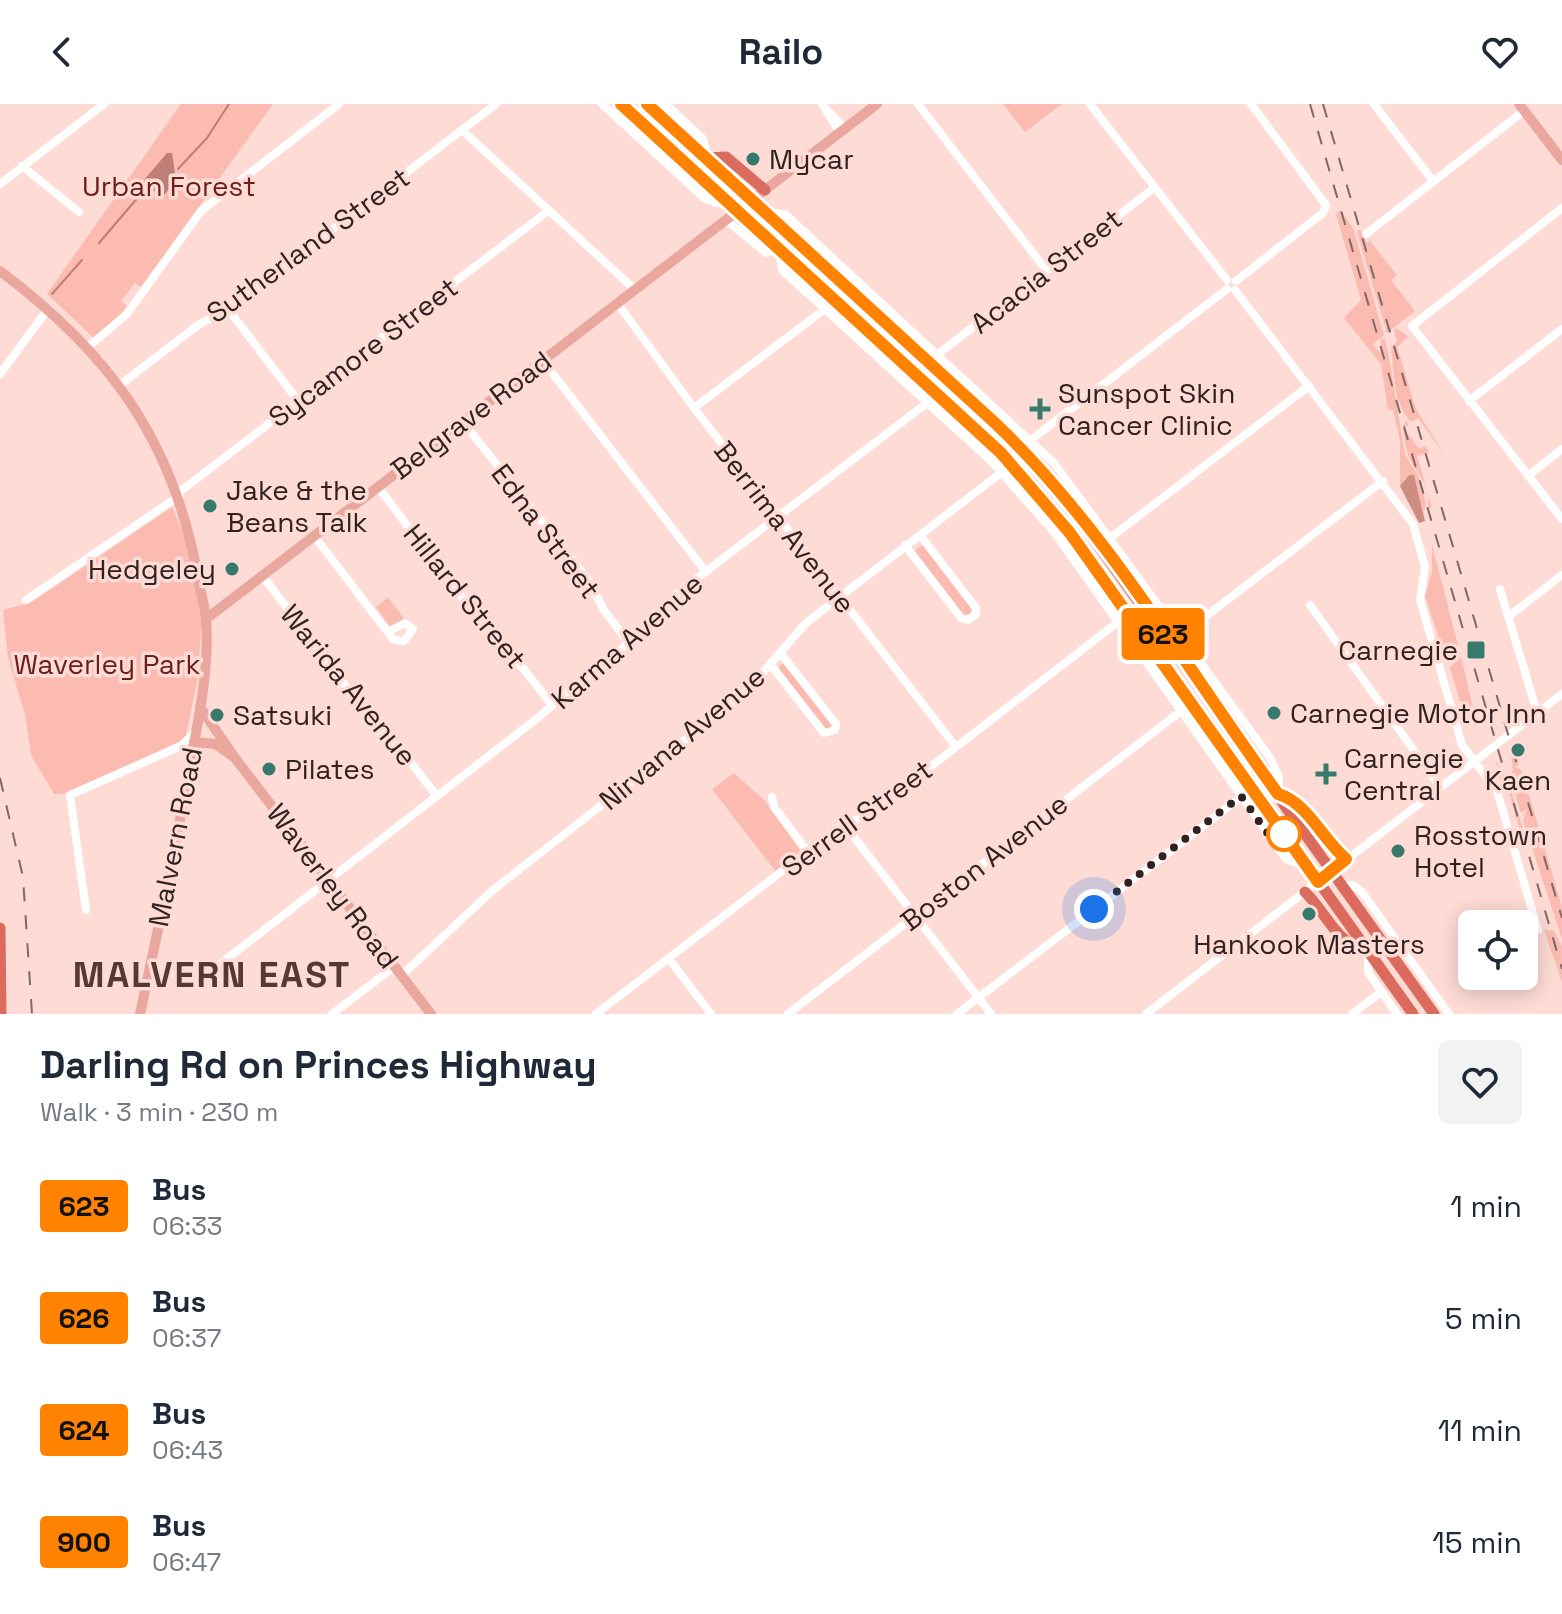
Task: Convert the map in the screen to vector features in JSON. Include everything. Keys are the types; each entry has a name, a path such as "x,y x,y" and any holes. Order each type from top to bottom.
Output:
{"highway":[{"path":"621,104 973,427 1054,512 1151,658 1252,789 1413,1014"},
{"path":"647,104 986,415 1063,495 1175,640 1256,765 1435,1011"},
{"path":"708,158 726,157 765,190"},
{"path":"973,427 986,415"},
{"path":"1278,794 1297,802 1327,844 1346,859"},
{"path":"1305,892 1344,942 1355,949 1368,950"},
{"path":"0,928 1,1014"}],"main road":[{"name":"Belgrave Road","path":"206,619 877,104"},
{"path":"1521,107 1562,160"},
{"path":"0,271 48,309 88,347 120,385 153,438 178,494 206,619 200,707"},
{"name":"Malvern Road","path":"140,1014 190,742 197,729 200,707"},
{"name":"Waverley Road","path":"200,707 235,758 431,1014"},
{"path":"197,729 220,735"},
{"name":"Waverley Road","path":"190,742 215,744 235,758"}],"street":[{"path":"0,184 104,104"},
{"path":"88,347 127,314 201,211 339,104"},
{"name":"Sutherland Street","path":"120,385 198,325 228,309 496,104"},
{"path":"602,104 704,198 716,203 725,201"},
{"path":"666,104 703,139 708,158"},
{"path":"918,104 1046,270"},
{"path":"1090,104 1406,512 1420,545 1425,567 1420,600 1462,745 1497,791 1532,910"},
{"path":"1031,440 1325,210 1324,200 1251,104"},
{"path":"1374,104 1433,181"},
{"path":"823,106 842,131"},
{"path":"1366,234 1521,107"},
{"path":"462,130 635,290"},
{"path":"22,166 79,212"},
{"name":"Acacia Street","path":"938,354 1154,188"},
{"path":"1562,208 1412,326 1562,519"},
{"name":"Sycamore Street","path":"26,600 178,494 548,211"},
{"path":"765,212 785,214 1031,440 1070,482 1175,640 1277,770 1278,794"},
{"path":"726,220 766,253 779,249 782,270 1002,472 1054,532 1118,622 1151,658 1181,711 1286,859 1308,867"},
{"path":"845,286 849,273"},
{"name":"Berrima Avenue","path":"618,304 777,517 956,747"},
{"path":"0,374 48,309"},
{"path":"228,309 299,402"},
{"path":"694,408 825,309"},
{"path":"1469,401 1562,329"},
{"path":"543,361 706,572"},
{"path":"1110,538 1309,386"},
{"name":"Karma Avenue","path":"149,968 190,977 203,976 552,705 656,620 671,600 706,572 927,403"},
{"name":"Edna Street","path":"463,422 588,580 604,610 628,642"},
{"path":"1528,476 1562,449"},
{"name":"Nirvana Avenue","path":"332,1014 398,971 493,890 744,694 806,623 1002,472"},
{"path":"1151,658 1383,481"},
{"name":"Hillard Street","path":"378,487 498,645 522,667 552,705"},
{"path":"905,545 961,618 968,620 976,614 976,608 920,535"},
{"path":"314,536 388,632"},
{"name":"Warida Avenue","path":"262,575 381,733 402,751 436,795"},
{"path":"1508,617 1562,575"},
{"path":"1500,589 1537,712"},
{"path":"1310,605 1440,787"},
{"name":"Serrell Street","path":"596,1014 844,824 865,817 1118,622"},
{"path":"771,665 824,733 835,730 836,724 781,654"},
{"path":"1146,1014 1158,1010 1346,859 1562,694"},
{"name":"Boston Avenue","path":"788,1014 1181,711"},
{"path":"86,910 70,795 190,742"},
{"path":"1256,765 1265,764 1277,770"},
{"path":"957,1014 1252,789"},
{"path":"772,797 774,807 808,852"},
{"path":"844,824 991,1014"},
{"path":"1368,950 1368,972 1397,1014"},
{"path":"669,959 711,1014"},
{"path":"1352,1014 1381,992"},
{"path":"1435,1011 1449,1014"}],"green space":[{"name":"Urban Forest","path":"181,104 273,104 141,287 135,283 121,301 127,306 115,321 93,337 47,294"},
{"path":"1003,104 1062,104 1025,132"},
{"path":"1341,210 1353,228 1384,335 1373,344 1379,352 1383,351 1380,340 1384,338 1405,455 1418,475 1426,502 1424,513 1413,475 1405,478 1400,486 1400,441 1393,410 1388,410 1381,364 1344,318 1361,300 1336,214"},
{"path":"1360,229 1367,243 1370,241 1397,275 1391,280 1415,311 1387,333 1357,232"},
{"path":"1397,328 1408,337 1397,347 1416,409 1444,454 1418,418 1412,422 1401,407 1391,347 1397,342 1394,330"},
{"path":"1406,421 1409,424 1404,428 1419,449 1425,446 1429,452 1417,456 1432,507 1427,509 1426,488 1407,450 1403,426"},
{"name":"Waverley Park","path":"172,507 188,544 202,620 197,682 185,739 64,794 54,794 31,755 25,714 8,658 3,610 32,602"},
{"path":"924,544 972,608 970,614 963,615 913,552"},
{"path":"1432,545 1458,645 1456,653 1446,659 1425,596 1432,572"},
{"path":"388,597 405,620 392,629 376,607"},
{"path":"1461,657 1474,712 1464,715 1450,667"},
{"path":"784,662 833,727 826,731 778,668"},
{"path":"1513,744 1519,764 1516,767 1522,771 1562,907 1562,939 1523,820 1527,809 1521,813 1509,774 1513,770 1510,747"},
{"path":"1494,759 1507,777 1528,845 1524,844 1507,786 1495,773 1499,769"},
{"path":"734,773 765,801 802,853 776,872 712,789"},
{"path":"1544,930 1554,931 1562,946 1562,982"}],"shaded area":[{"path":"167,153 172,153 175,176 163,196 144,186 144,180"},
{"path":"1409,475 1414,475 1425,521 1419,523 1400,486"}],"waterway":[{"path":"178,169 207,138 229,104"},
{"path":"99,243 140,195"},
{"path":"52,294 82,260"}],"railway":[{"path":"1310,104 1562,969"},
{"path":"1323,104 1562,918"},
{"path":"0,778 23,877 32,1014"}],"bus line":[{"name":"623","path":"621,104 973,427 1034,487 1318,882 1346,859 1327,844 1297,802 1278,794 1084,523 1027,454 647,104"}],"place":[{"name":"Mycar","path":"753,159"},
{"name":"Sunspot Skin Cancer Clinic","path":"1040,409"},
{"name":"Jake & the Beans Talk","path":"210,506"},
{"name":"Hedgeley","path":"232,569"},
{"name":"Carnegie","path":"1476,650"},
{"name":"Carnegie Motor Inn","path":"1274,713"},
{"name":"Satsuki","path":"217,715"},
{"name":"Kaen","path":"1518,750"},
{"name":"Pilates","path":"269,769"},
{"name":"Carnegie Central","path":"1326,774"},
{"name":"Rosstown Hotel","path":"1398,851"},
{"name":"Hankook Masters","path":"1309,914"}],"district":[{"name":"MALVERN EAST","path":"212,974"}],"route":[{"path":"1094,909 1241,796 1271,838 1284,834"}]}
